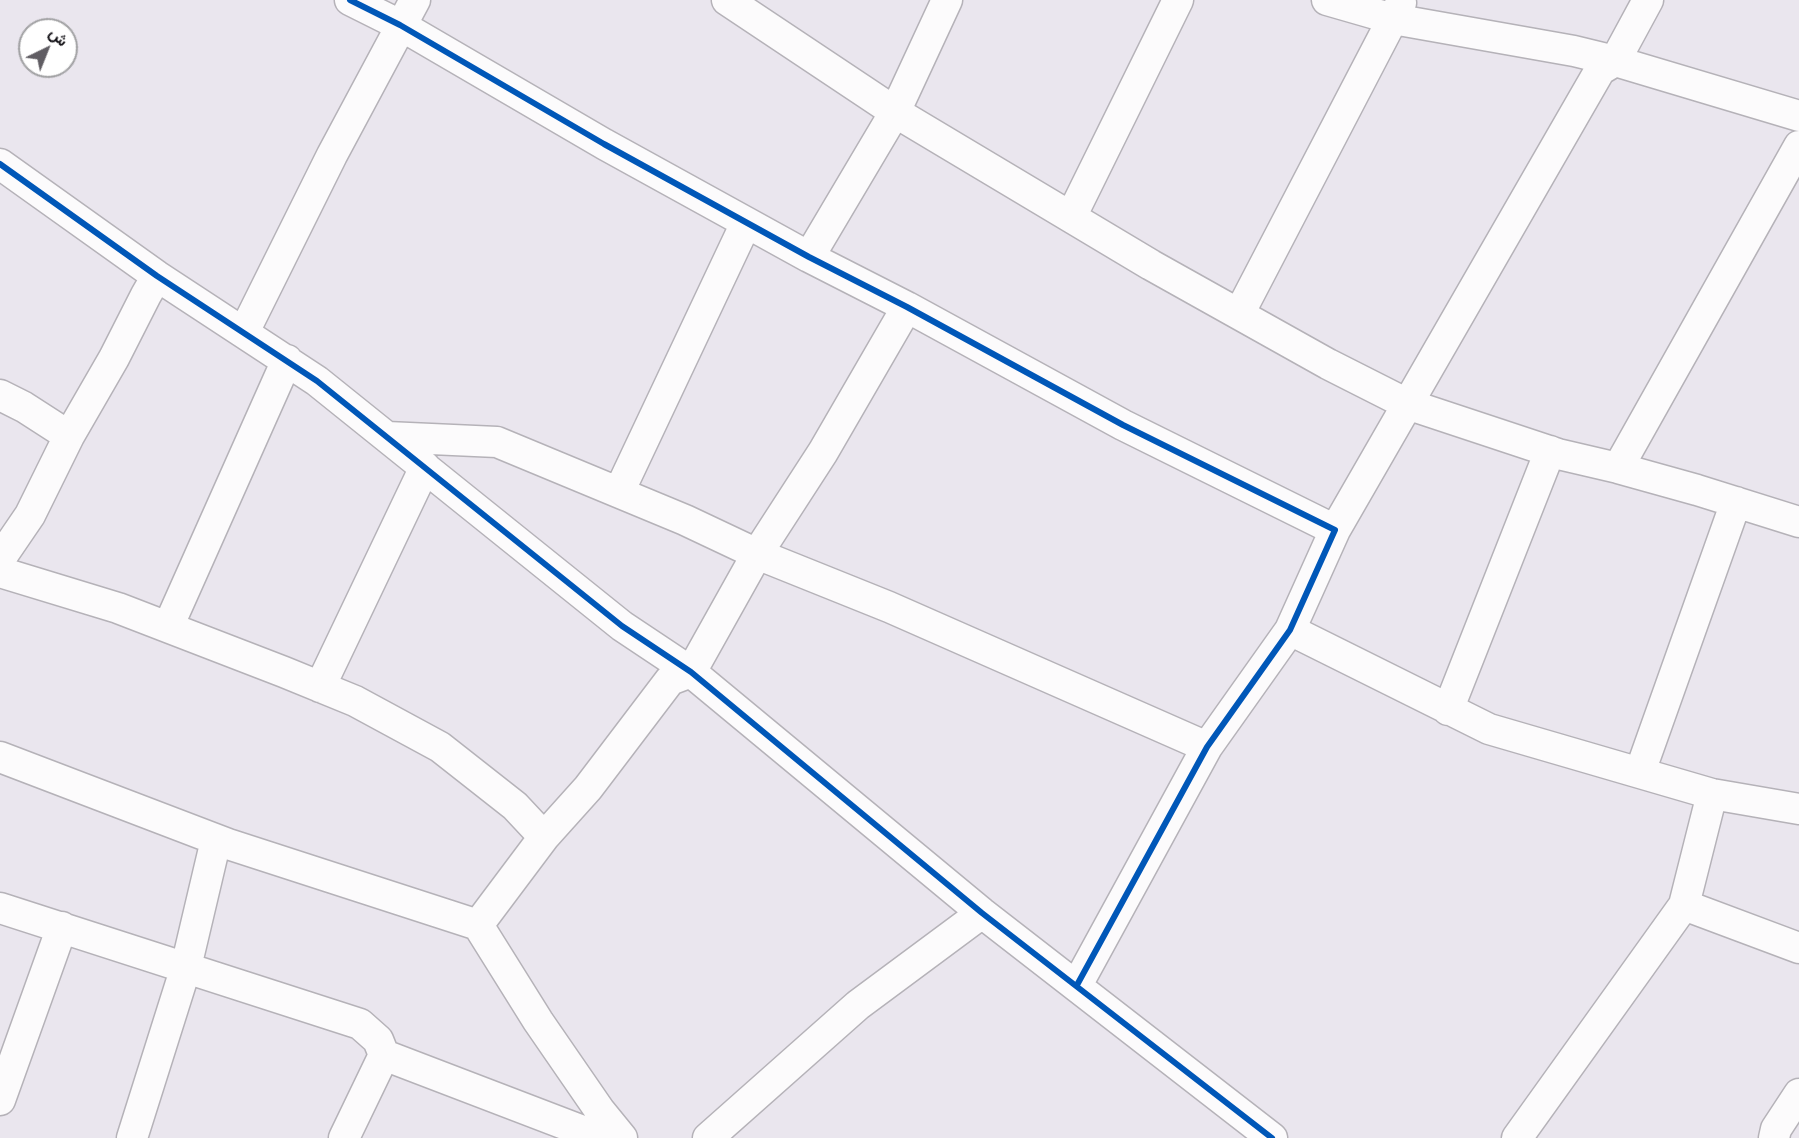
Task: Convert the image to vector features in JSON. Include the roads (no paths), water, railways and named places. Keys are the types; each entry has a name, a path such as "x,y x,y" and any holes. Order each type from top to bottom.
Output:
{"street":[{"path":"350,0 407,13 604,144 746,223 907,307 1123,425 1335,530"},
{"path":"727,0 895,112 1071,217 1239,314 1407,404 1550,451 1618,468 1799,522"},
{"path":"809,257 895,112 947,0"},
{"path":"1071,217 1178,0"},
{"path":"1327,0 1398,9 1615,61 1799,116"},
{"path":"1077,985 1207,747 1290,630 1335,530 1600,70 1615,61 1648,0"},
{"path":"1239,314 1398,9"},
{"path":"244,332 332,154 407,13"},
{"path":"1618,468 1799,146"},
{"path":"0,165 157,276 317,381 622,626 692,672 982,913 1272,1138"},
{"path":"619,492 746,223"},
{"path":"0,559 30,515 69,436 114,358 157,276"},
{"path":"478,926 544,837 588,788 670,680 692,672 757,554 823,452 907,307"},
{"path":"168,627 286,360"},
{"path":"0,396 24,407 69,436"},
{"path":"387,436 496,442 619,492 757,554 889,607 1207,747"},
{"path":"1448,710 1550,451"},
{"path":"320,687 425,467"},
{"path":"1640,772 1736,502"},
{"path":"0,572 118,608 355,701 440,747 515,806 544,837"},
{"path":"1290,630 1448,710 1499,732 1712,794 1799,809"},
{"path":"0,757 216,840 478,926 538,1021 600,1111 622,1138"},
{"path":"1517,1138 1684,904 1712,794"},
{"path":"132,1138 186,967 216,840"},
{"path":"1684,904 1797,938"},
{"path":"0,908 360,1024 378,1040 384,1055 601,1138"},
{"path":"726,1133 858,1005 982,913"},
{"path":"0,1100 62,927"},
{"path":"344,1138 384,1055"},
{"path":"1774,1138 1776,1129 1799,1094"}]}
